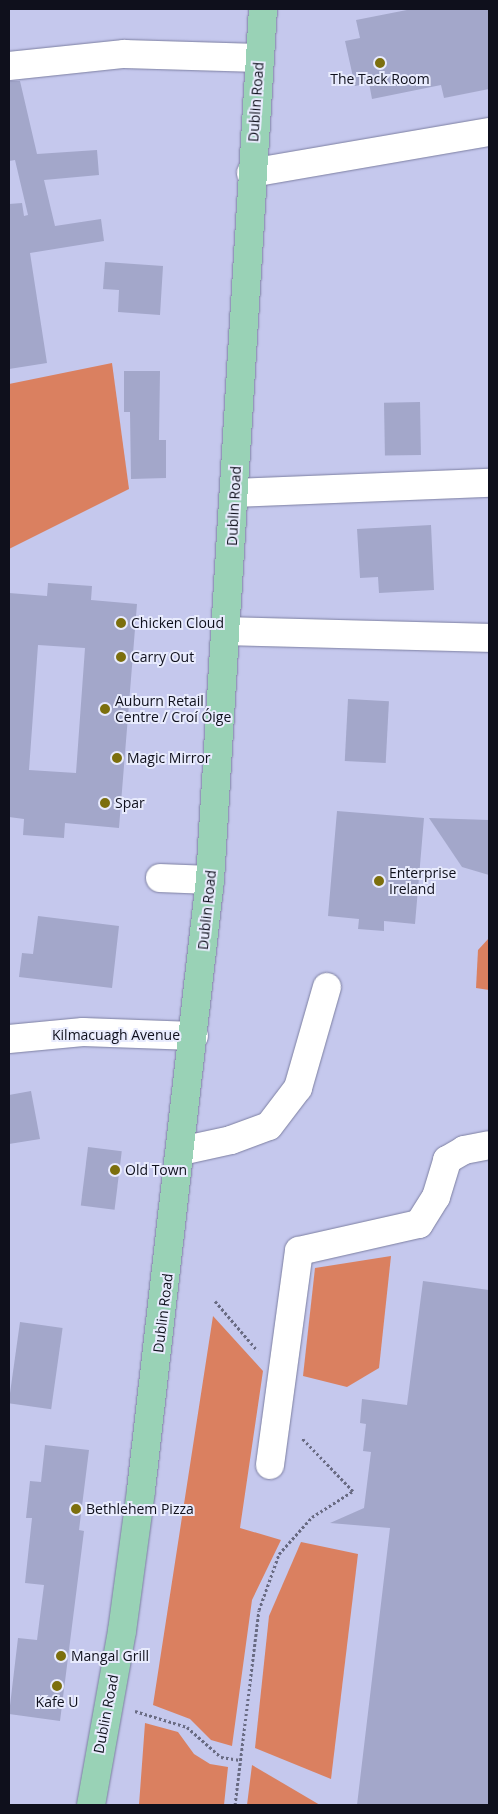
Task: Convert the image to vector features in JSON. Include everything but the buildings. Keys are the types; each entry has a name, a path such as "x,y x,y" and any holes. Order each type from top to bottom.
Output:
{"main road":[{"name":"Dublin Road","path":"90,1805 118,1649 138,1508 181,1151 210,880 227,631 251,173 263,9"}],"street":[{"path":"9,66 124,54 259,58"},
{"path":"251,173 489,132"},
{"path":"235,493 489,484"},
{"path":"227,631 489,638"},
{"path":"160,878 210,880"},
{"path":"181,1151 231,1140 269,1126 298,1088 327,987"},
{"name":"Kilmacuagh Avenue","path":"9,1039 83,1032 194,1036"},
{"path":"270,1465 300,1251 419,1224 436,1197 446,1160 464,1150 489,1145"}],"path":[{"path":"215,1301 263,1357"},
{"path":"235,1805 259,1610 279,1554 312,1517 353,1491 301,1437"},
{"path":"107,1704 187,1727 221,1757 240,1760"}],"shaded area":[{"path":"112,363 129,489 9,549 9,384"},
{"path":"489,938 489,990 476,988 478,950"},
{"path":"391,1256 379,1368 347,1387 303,1376 315,1268"},
{"path":"213,1316 263,1371 240,1528 281,1540 252,1600 232,1746 211,1740 190,1719 153,1705"},
{"path":"301,1542 358,1554 331,1779 255,1748 269,1616"},
{"path":"145,1723 178,1732 194,1754 210,1764 228,1767 224,1805 139,1805"},
{"path":"252,1765 320,1805 247,1805"}],"place":[{"name":"The Tack Room","path":"380,63"},
{"name":"Chicken Cloud","path":"121,623"},
{"name":"Carry Out","path":"121,657"},
{"name":"Auburn Retail Centre / Croí Óige","path":"105,709"},
{"name":"Magic Mirror","path":"117,758"},
{"name":"Spar","path":"105,803"},
{"name":"Enterprise Ireland","path":"379,881"},
{"name":"Old Town","path":"115,1170"},
{"name":"Bethlehem Pizza","path":"76,1509"},
{"name":"Mangal Grill","path":"61,1656"},
{"name":"Kafe U","path":"57,1686"}]}
